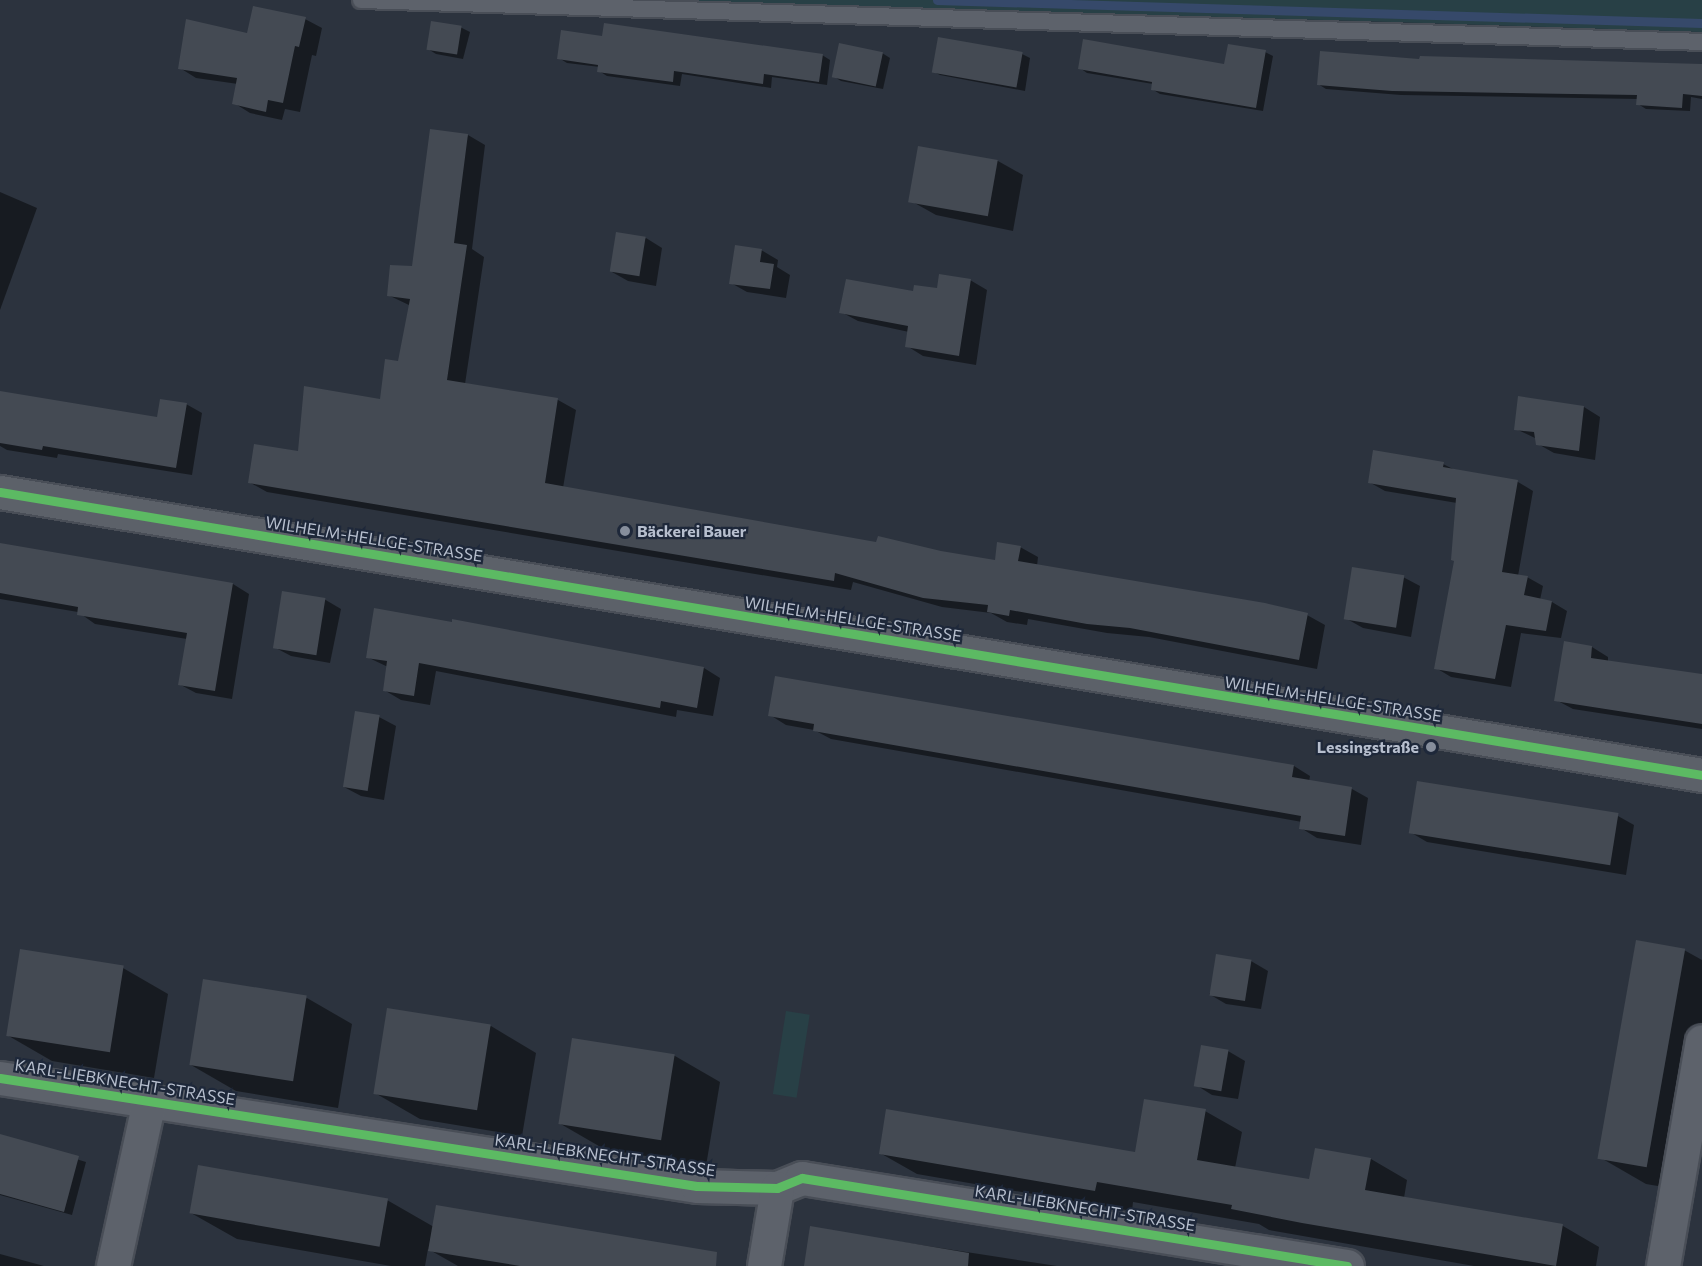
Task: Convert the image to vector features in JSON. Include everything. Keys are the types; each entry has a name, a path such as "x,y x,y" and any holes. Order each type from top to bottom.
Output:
{"main road":[{"name":"WILHELM-HELLGE-STRASSE","path":"0,492 1702,775"}],"street":[{"path":"1663,1266 1702,1041"},
{"name":"KARL-LIEBKNECHT-STRASSE","path":"0,1078 697,1186 777,1188 802,1178 1347,1266"},
{"path":"113,1266 149,1101"},
{"path":"764,1266 777,1188"}],"lane":[{"path":"361,0 1702,42"}],"green space":[{"path":"619,0 1702,0 1702,32 1361,21"},
{"path":"786,1011 810,1015 797,1098 773,1094"}],"building":[{"path":"253,6 306,17 299,47 295,46 283,103 268,100 266,112 232,104 237,78 178,69 186,19 247,33"},
{"path":"431,21 462,26 457,54 426,50"},
{"path":"604,23 823,54 819,82 764,74 763,84 674,71 673,82 597,72 598,65 557,59 561,30 602,36"},
{"path":"938,37 1023,52 1016,87 932,72"},
{"path":"1083,39 1224,64 1228,44 1266,50 1256,108 1151,90 1152,82 1078,69"},
{"path":"839,43 883,52 876,87 832,77"},
{"path":"1320,51 1419,59 1420,56 1702,64 1702,96 1683,94 1682,108 1636,105 1637,95 1392,91 1317,85"},
{"path":"430,129 468,134 454,243 467,245 447,380 558,398 545,483 876,542 878,536 941,551 995,560 997,542 1021,546 1018,561 1265,603 1308,613 1299,660 1130,628 1087,624 1010,610 1009,616 987,612 988,605 923,598 835,573 834,581 248,483 254,444 298,451 304,386 380,399 385,359 398,361 410,299 387,296 390,265 412,266"},
{"path":"918,146 998,160 988,216 908,202"},
{"path":"616,232 646,237 639,276 610,272"},
{"path":"735,245 762,249 760,262 774,264 770,289 729,284"},
{"path":"939,274 971,279 959,356 905,347 908,326 839,313 846,279 913,291 914,285 937,288"},
{"path":"0,391 157,417 160,399 187,403 176,468 43,446 42,450 0,443"},
{"path":"1518,396 1584,406 1579,451 1536,445 1534,432 1514,430"},
{"path":"1373,450 1444,462 1443,467 1518,480 1502,572 1528,576 1524,595 1552,601 1546,631 1506,625 1495,679 1434,669 1454,561 1451,560 1456,498 1368,483"},
{"path":"0,543 233,583 215,691 178,685 187,633 77,615 78,607 0,593"},
{"path":"1352,567 1404,575 1396,628 1344,619"},
{"path":"282,591 325,598 316,655 273,648"},
{"path":"374,608 452,622 452,619 704,667 697,708 661,701 660,708 419,663 414,696 383,691 387,661 366,658"},
{"path":"1564,641 1592,646 1591,658 1702,674 1702,724 1554,701"},
{"path":"775,676 1294,765 1292,777 1352,787 1345,836 1299,829 1301,816 813,731 814,724 768,716"},
{"path":"355,711 380,715 368,791 343,787"},
{"path":"1417,781 1618,813 1610,865 1409,833"},
{"path":"1636,940 1685,949 1647,1167 1597,1159"},
{"path":"20,949 124,965 110,1052 6,1036"},
{"path":"1216,954 1252,960 1245,1001 1209,995"},
{"path":"203,979 307,995 293,1081 189,1065"},
{"path":"387,1008 491,1024 477,1110 373,1094"},
{"path":"572,1038 675,1054 661,1140 558,1124"},
{"path":"1201,1045 1229,1050 1221,1091 1194,1086"},
{"path":"1144,1099 1206,1109 1197,1160 1309,1179 1315,1148 1371,1158 1365,1190 1563,1224 1556,1266 1302,1223 1231,1209 1232,1205 1097,1182 1095,1191 879,1154 886,1109 1135,1152"},
{"path":"0,1134 79,1156 64,1212 0,1194"},
{"path":"198,1165 388,1199 380,1247 189,1213"},
{"path":"436,1205 717,1252 716,1266 520,1266 428,1251"},
{"path":"810,1226 969,1253 968,1266 804,1266"}],"waterway":[{"path":"937,0 1702,23"}],"cycle path":[{"path":"0,492 1702,775"},
{"path":"0,1078 697,1186 777,1188 802,1178 1347,1266"}],"place":[{"name":"Bäckerei Bauer","path":"625,531"},
{"name":"Lessingstraße","path":"1431,747"}]}
